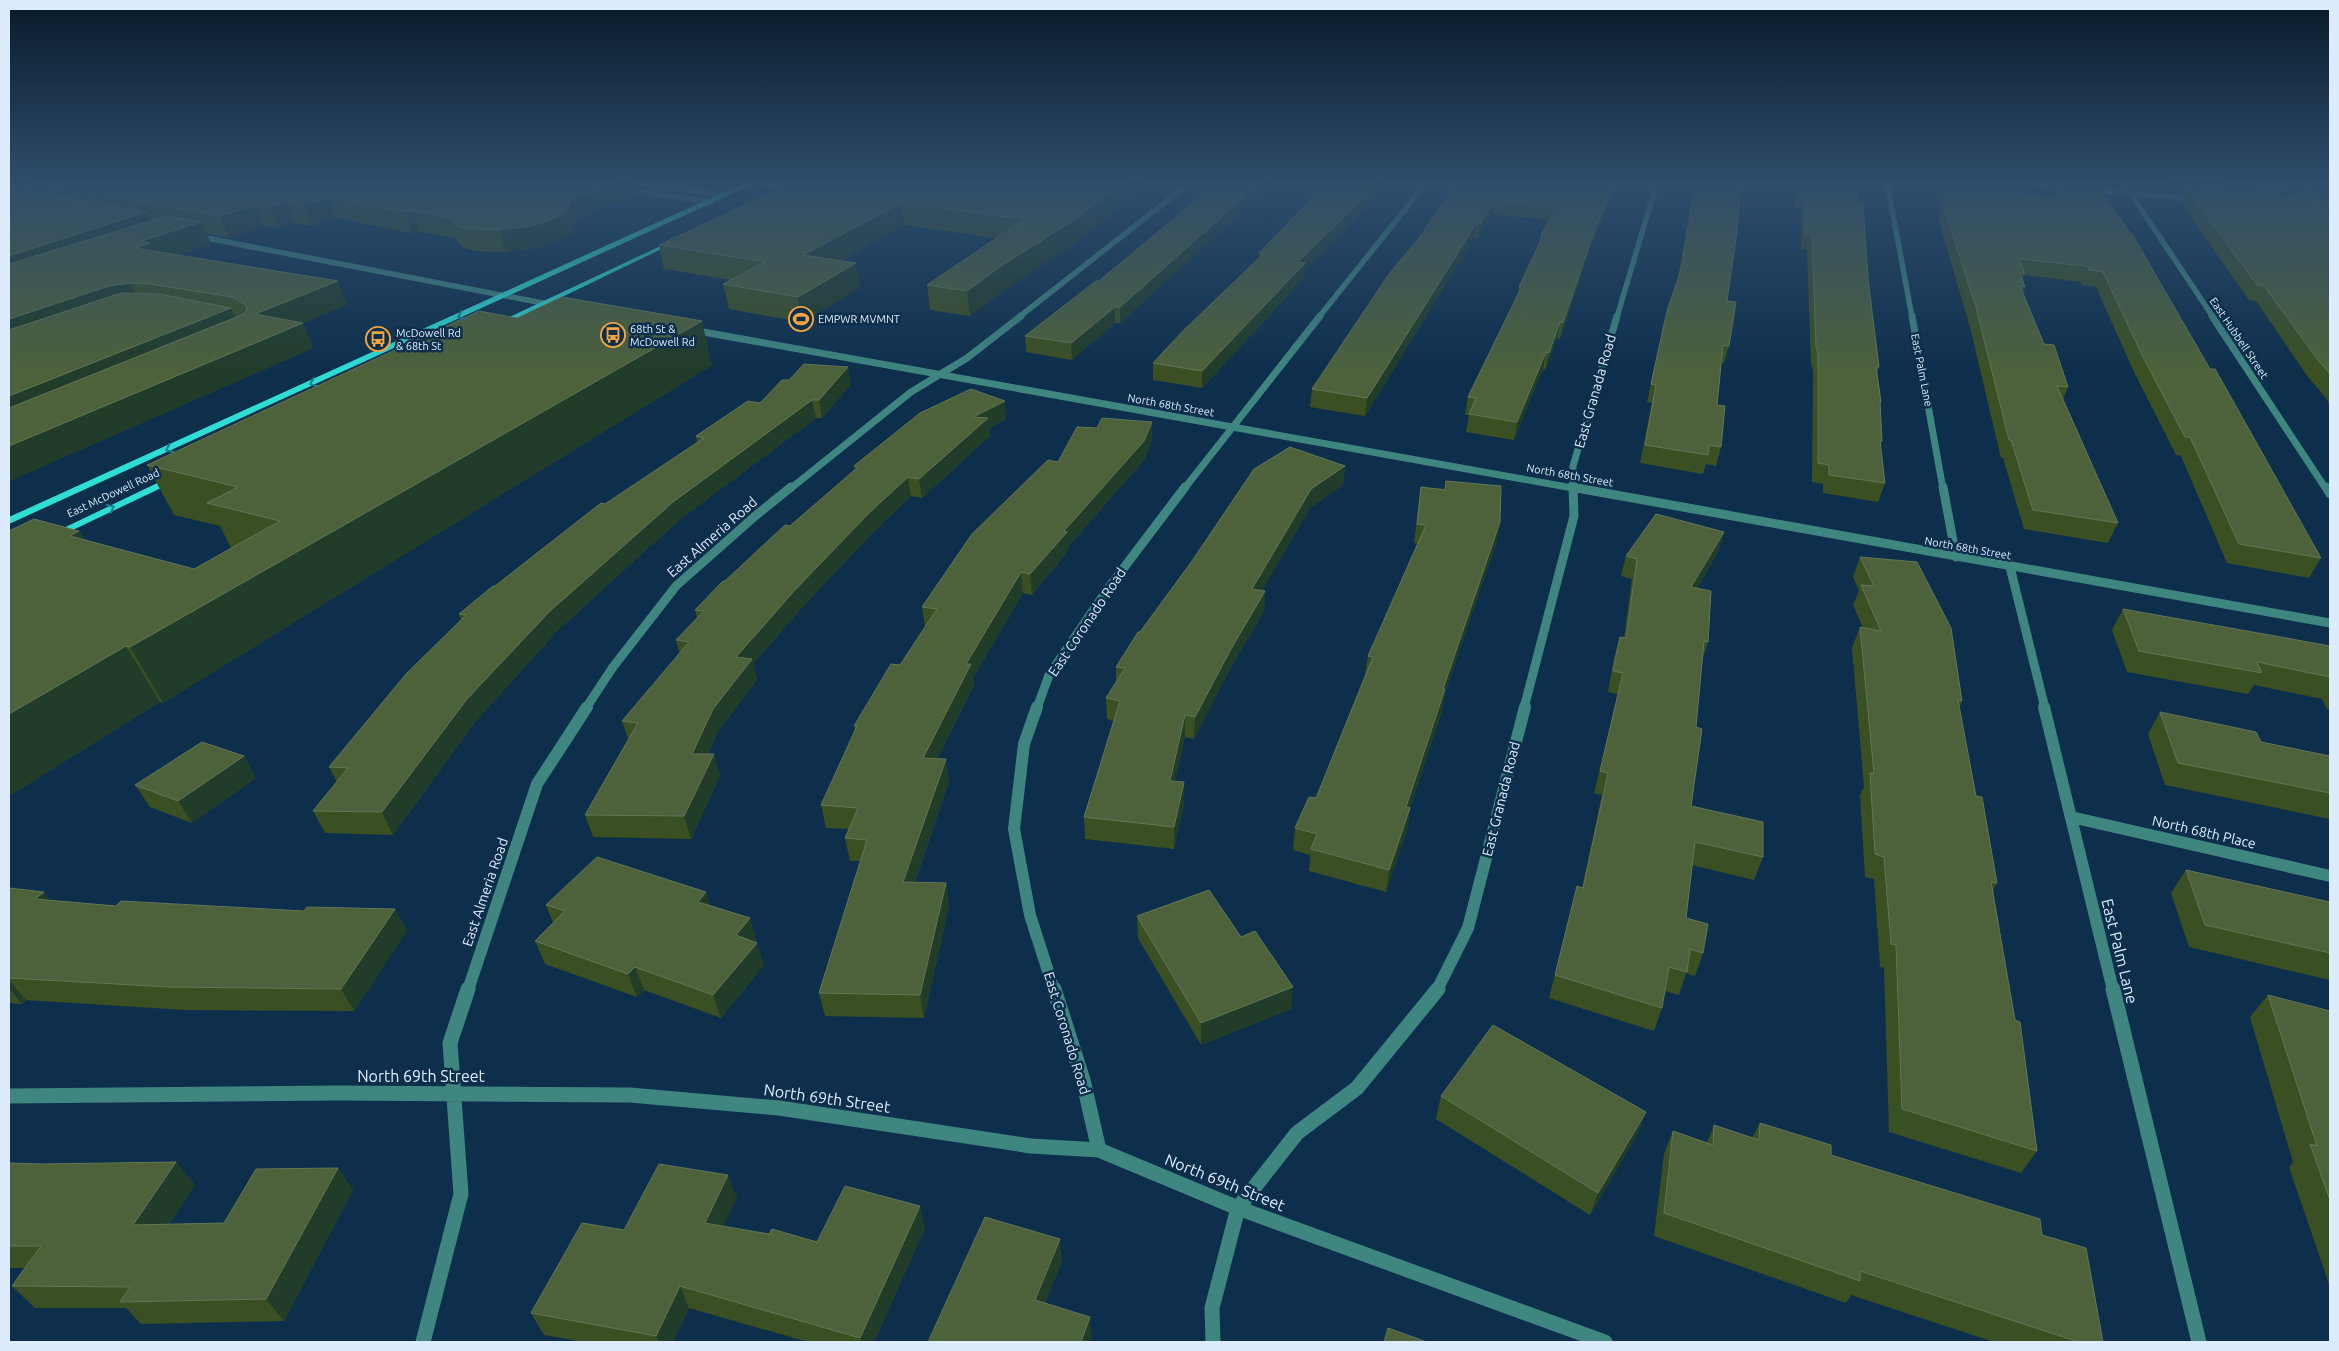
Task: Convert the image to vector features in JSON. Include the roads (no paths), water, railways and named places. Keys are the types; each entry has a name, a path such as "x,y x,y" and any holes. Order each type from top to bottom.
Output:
{"main road":[{"name":"East McDowell Road","path":"9,521 616,245"},
{"path":"488,329 665,245"},
{"name":"East McDowell Road","path":"42,540 184,473"},
{"path":"20,516 66,529"}],"street":[{"path":"243,245 559,306"},
{"name":"East Almeria Road","path":"455,1094 450,1042 537,784 613,667 676,586 754,517 911,392 966,358 1110,245"},
{"name":"East Coronado Road","path":"1099,1150 1083,1080 1030,915 1019,857 1014,828 1024,744 1049,675 1107,590 1231,427 1377,245"},
{"name":"East Granada Road","path":"1213,1342 1212,1308 1238,1208 1297,1133 1357,1088 1441,986 1468,928 1574,516 1573,466 1638,245"},
{"name":"East Palm Lane","path":"1899,245 1956,557"},
{"name":"East Hubbell Street","path":"2165,245 2330,494"},
{"name":"North 68th Street","path":"684,329 2330,623"},
{"name":"East Palm Lane","path":"2010,567 2199,1342"},
{"name":"North 68th Place","path":"2071,817 2330,876"},
{"path":"423,1342 461,1194 455,1094"},
{"name":"North 69th Street","path":"9,1096 630,1095 779,1108 1031,1146 1099,1150 1238,1208 1605,1342"}],"place":[{"name":"EMPWR MVMNT","path":"801,319"},
{"name":"68th St & McDowell Rd","path":"613,335"},
{"name":"McDowell Rd & 68th St","path":"378,339"}]}
